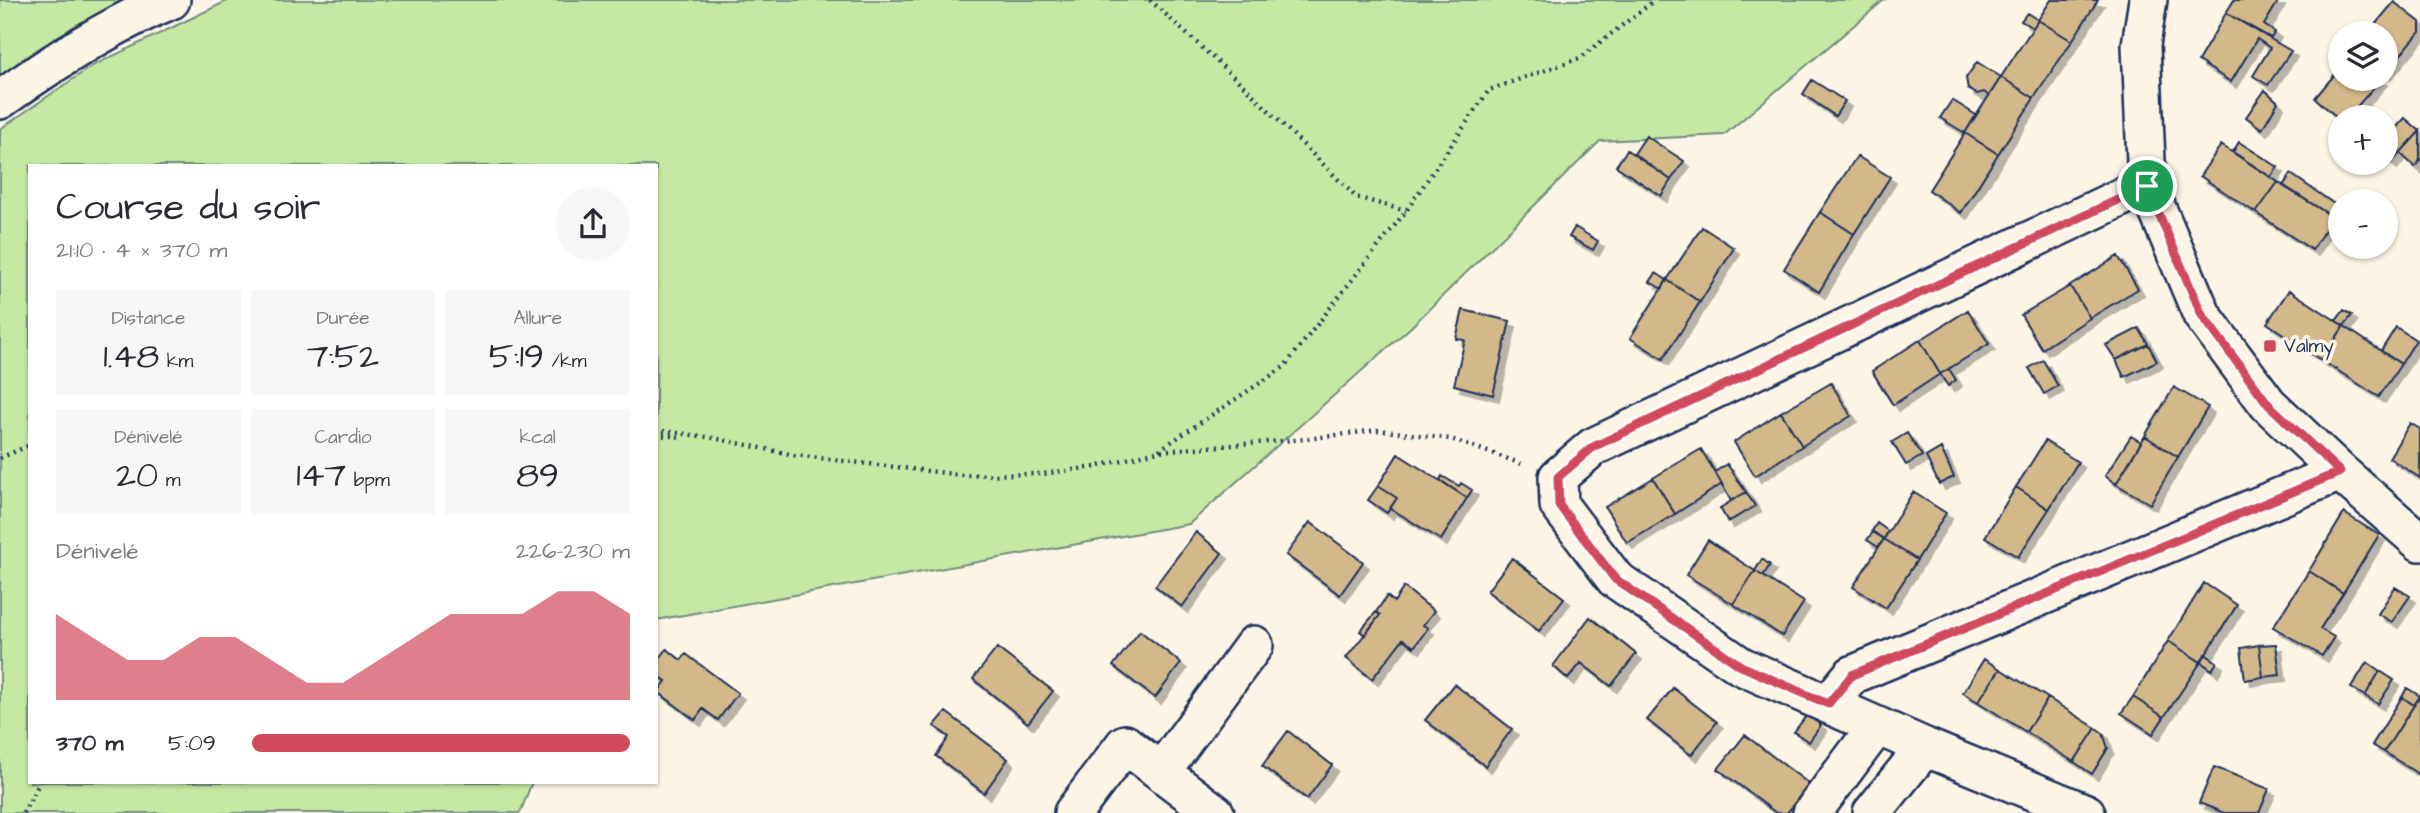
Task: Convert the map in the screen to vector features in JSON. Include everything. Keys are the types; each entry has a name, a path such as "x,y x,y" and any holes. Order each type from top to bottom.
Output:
{"street":[{"path":"0,100 109,30 172,0"},
{"path":"2148,0 2141,45 2147,186 2202,315 2268,404 2420,542"},
{"path":"2086,813 1925,747 1741,666 1615,579 1559,505 1558,477 1593,447 2147,186"},
{"path":"1828,704 1852,675 2340,472"},
{"path":"1161,772 1254,645"},
{"path":"1812,813 1877,726"},
{"path":"1073,813 1125,744 1215,813"},
{"path":"1872,813 1925,747"}],"path":[{"path":"1150,0 1247,89 1356,197 1406,211"},
{"path":"1158,451 1284,367 1406,211 1489,90 1580,58 1655,0"},
{"path":"658,433 715,438 794,455 962,475 1042,474 1095,467 1158,451 1306,439 1377,430 1451,439 1558,477"},
{"path":"0,457 28,446"},
{"path":"23,813 39,784"}],"green space":[{"path":"0,0 133,0 91,18 0,82"},
{"path":"229,0 1884,0 1724,135 1600,141 1411,327 1189,524 658,620 658,164 28,164 28,784 531,784 520,813 0,813 0,129 92,66"}],"building":[{"path":"2051,0 2098,0 2072,41 2038,20"},
{"path":"2234,0 2279,0 2264,25 2275,32 2271,38 2226,13"},
{"path":"2394,2 2420,22 2420,32 2398,58 2398,21 2378,21"},
{"path":"2027,13 2038,20 2033,28 2021,21"},
{"path":"2226,13 2291,51 2268,85 2253,76 2270,48 2257,39 2231,82 2198,61"},
{"path":"2038,20 2072,41 2034,98 2001,77"},
{"path":"1977,62 2001,77 1989,96 1984,92 1977,94 1968,89 1966,78"},
{"path":"2001,77 2034,98 1998,154 1965,133"},
{"path":"1812,80 1845,101 1835,116 1803,94"},
{"path":"2328,82 2328,91 2371,91 2358,105 2328,105 2328,109 2315,98"},
{"path":"2265,90 2278,102 2262,129 2246,117"},
{"path":"1952,100 1976,115 1965,133 1940,118"},
{"path":"2405,118 2420,131 2398,155 2398,126"},
{"path":"2420,131 2420,160 2415,167 2400,153"},
{"path":"1965,133 1998,154 1961,213 1929,190"},
{"path":"1646,136 1684,161 1671,180 1634,154"},
{"path":"2239,142 2278,167 2271,177 2233,152"},
{"path":"2221,145 2278,182 2256,213 2200,176"},
{"path":"1627,150 1671,180 1661,196 1616,166"},
{"path":"1857,156 1890,177 1854,234 1820,212"},
{"path":"2291,174 2328,200 2328,214 2283,186"},
{"path":"2278,182 2328,214 2328,225 2312,250 2256,213"},
{"path":"1820,212 1854,234 1819,292 1784,269"},
{"path":"1575,227 1598,241 1593,250 1569,237"},
{"path":"1702,227 1734,248 1700,302 1667,280"},
{"path":"2118,256 2138,289 2090,318 2070,286"},
{"path":"1656,273 1667,280 1662,289 1650,282"},
{"path":"1667,280 1700,302 1663,359 1630,338"},
{"path":"2070,286 2090,318 2042,349 2021,315"},
{"path":"2289,290 2344,326 2321,360 2267,323"},
{"path":"1463,310 1510,321 1493,395 1454,385 1465,340 1456,339"},
{"path":"1968,310 1989,344 1940,374 1920,340"},
{"path":"2344,310 2352,315 2344,326 2336,321"},
{"path":"2344,326 2401,364 2379,397 2321,360"},
{"path":"2396,327 2416,340 2401,364 2381,351"},
{"path":"2139,328 2148,344 2116,360 2106,345"},
{"path":"1920,340 1940,374 1893,405 1872,371"},
{"path":"2148,344 2157,361 2124,377 2116,360"},
{"path":"2043,360 2058,386 2044,394 2029,368"},
{"path":"1949,369 1956,380 1948,386 1940,374"},
{"path":"1831,383 1851,416 1802,446 1781,412"},
{"path":"2174,387 2208,407 2178,457 2145,436"},
{"path":"1781,412 1802,446 1755,476 1734,442"},
{"path":"2410,423 2420,429 2420,478 2389,458"},
{"path":"1907,433 1922,456 1906,465 1892,442"},
{"path":"2131,436 2141,442 2116,484 2105,476"},
{"path":"2145,436 2178,457 2150,504 2116,484"},
{"path":"2045,441 2078,462 2049,509 2016,487"},
{"path":"1941,448 1954,477 1939,484 1926,457"},
{"path":"1701,449 1722,484 1675,514 1653,478"},
{"path":"1398,454 1467,498 1441,540 1390,508 1397,498 1378,486"},
{"path":"1727,464 1746,492 1731,501 1715,472"},
{"path":"1442,476 1472,490 1467,498 1440,480"},
{"path":"1653,478 1675,514 1627,543 1605,507"},
{"path":"1378,486 1397,498 1387,513 1368,500"},
{"path":"2016,487 2049,509 2018,557 1985,537"},
{"path":"1746,492 1755,506 1728,522 1720,508"},
{"path":"1913,492 1946,513 1917,560 1884,539"},
{"path":"2344,513 2379,535 2343,593 2309,571"},
{"path":"1310,522 1363,562 1340,595 1286,555"},
{"path":"1877,523 1888,531 1884,539 1872,531"},
{"path":"1196,532 1222,553 1182,607 1155,586"},
{"path":"1873,532 1884,539 1878,547 1867,540"},
{"path":"1884,539 1917,560 1886,608 1853,587"},
{"path":"1708,540 1755,571 1733,604 1686,575"},
{"path":"1512,558 1564,598 1539,631 1487,591"},
{"path":"1762,559 1770,565 1763,576 1755,571"},
{"path":"1755,571 1804,602 1782,636 1733,604"},
{"path":"2309,571 2343,593 2320,629 2334,637 2322,656 2273,627"},
{"path":"2204,583 2237,605 2201,662 2168,641"},
{"path":"1404,587 1434,611 1423,625 1428,628 1414,647 1403,639 1372,679 1346,658 1380,615 1376,612 1387,596 1394,602"},
{"path":"2395,587 2410,596 2392,622 2378,614"},
{"path":"1376,612 1380,615 1365,635 1360,631"},
{"path":"1590,617 1636,654 1611,686 1581,663 1568,679 1553,666"},
{"path":"1140,631 1181,663 1155,698 1113,666"},
{"path":"2168,641 2201,662 2164,717 2133,697"},
{"path":"2276,644 2280,675 2263,677 2259,645"},
{"path":"2259,645 2263,677 2245,680 2241,648"},
{"path":"997,648 1053,691 1028,723 973,679"},
{"path":"667,649 681,660 686,654 738,693 718,720 703,709 695,720 658,692 666,681 658,675 658,660"},
{"path":"2205,654 2217,662 2212,670 2201,662"},
{"path":"1984,659 2000,669 1978,702 1963,693"},
{"path":"2367,662 2380,671 2365,696 2351,688"},
{"path":"2000,669 2048,698 2026,732 1978,702"},
{"path":"2380,671 2394,680 2378,704 2365,696"},
{"path":"1454,684 1512,729 1485,766 1425,720"},
{"path":"1673,688 1717,722 1691,755 1647,720"},
{"path":"2407,688 2420,696 2414,705 2402,697"},
{"path":"2420,696 2420,770 2418,774 2384,752"},
{"path":"2133,697 2164,717 2153,734 2121,713"},
{"path":"2402,697 2414,705 2384,752 2372,745"},
{"path":"2048,698 2096,728 2074,762 2026,732"},
{"path":"946,712 1008,759 984,793 936,756 949,737 934,726"},
{"path":"1807,715 1821,725 1809,742 1794,732"},
{"path":"2096,728 2103,733 2108,748 2092,774 2074,762"},
{"path":"1288,731 1332,765 1307,799 1262,766"},
{"path":"1745,735 1809,784 1787,813 1776,813 1718,769"},
{"path":"2214,767 2269,789 2259,813 2224,813 2199,803"}],"place":[{"name":"Valmy","path":"2270,346"}],"route":[{"path":"2147,186 2202,315 2268,404 2340,472 1852,675 1828,704 1741,666 1615,579 1559,505 1558,477 1593,447 2147,186"}]}
